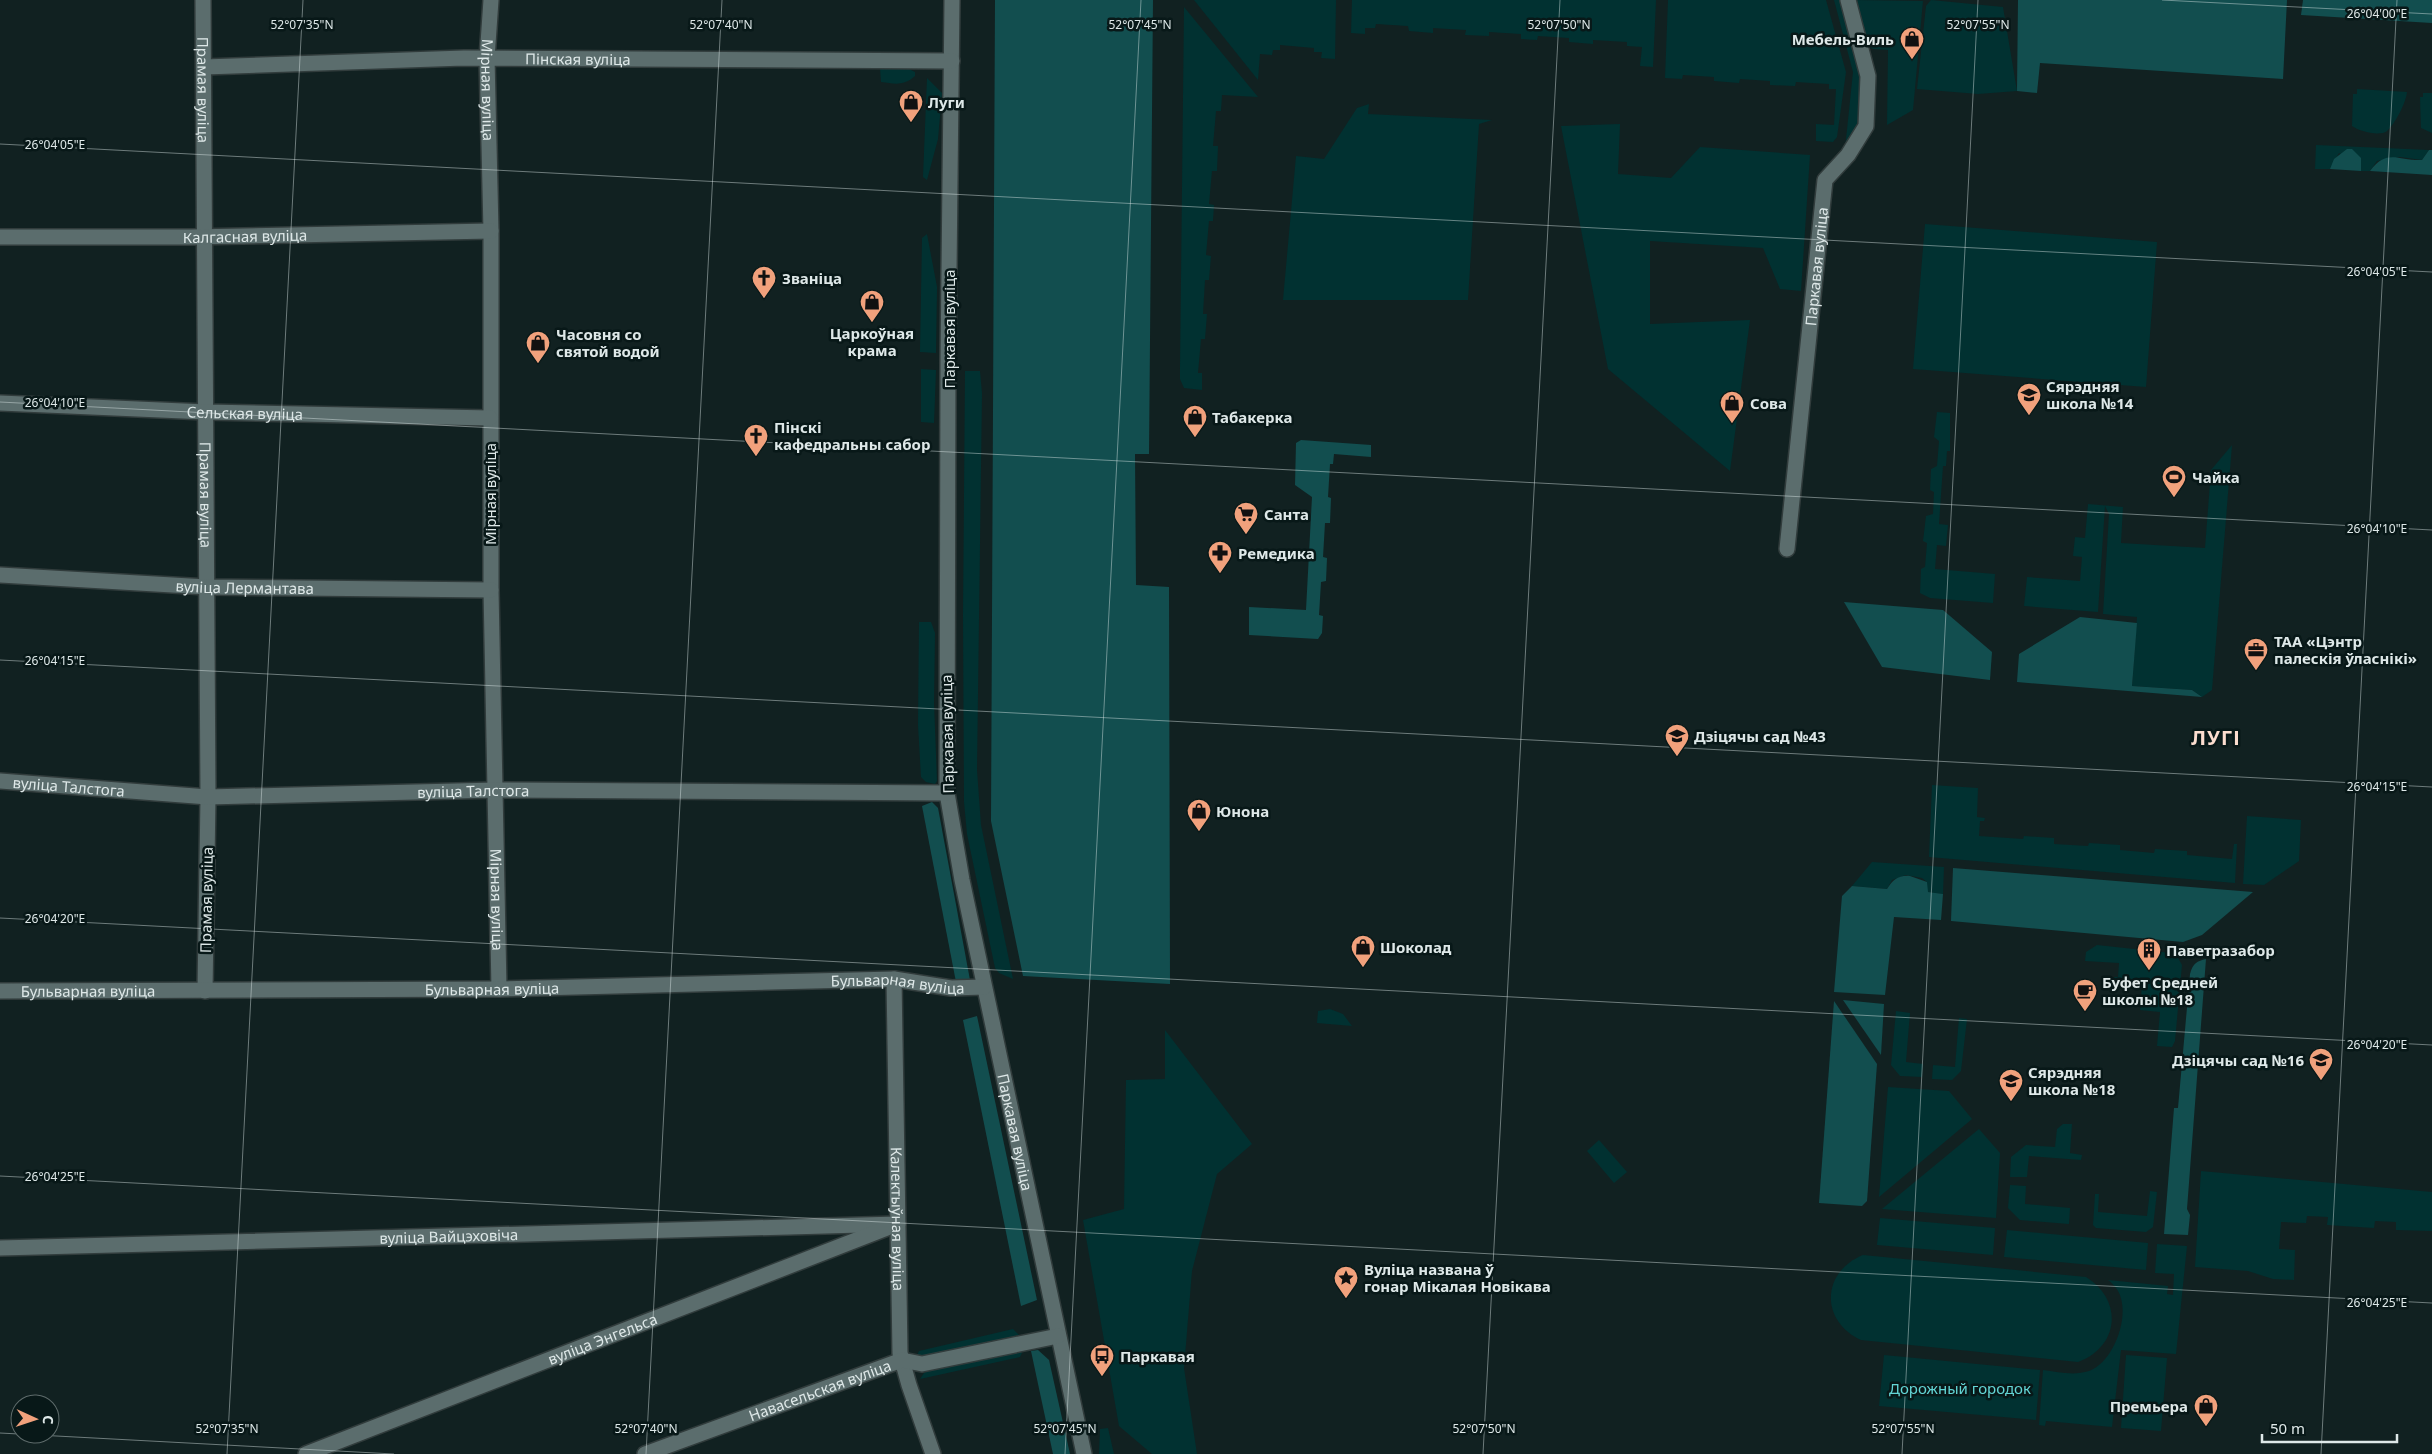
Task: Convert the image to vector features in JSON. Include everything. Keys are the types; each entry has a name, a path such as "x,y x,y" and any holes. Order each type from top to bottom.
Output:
{"street":[{"name":"Прамая вуліца","path":"203,0 208,797 205,991"},
{"name":"Мірная вуліца","path":"491,0 487,58 491,231 490,590 499,989"},
{"name":"Паркавая вуліца","path":"952,0 947,794 984,987 1084,1454"},
{"name":"Паркавая вуліца","path":"1787,548 1825,180 1848,155 1866,126 1868,76 1848,0"},
{"name":"Пінская вуліца","path":"204,67 487,58 952,61"},
{"name":"Калгасная вуліца","path":"0,237 205,237 491,231"},
{"name":"Сельская вуліца","path":"0,403 206,412 490,418"},
{"name":"вуліца Лермантава","path":"0,575 207,586 490,590"},
{"name":"вуліца Талстога","path":"0,781 208,797 496,790 947,794"},
{"name":"Бульварная вуліца","path":"0,991 499,989 894,979 951,988 984,987"},
{"name":"Калектыўная вуліца","path":"894,979 902,1360 933,1454"},
{"name":"вуліца Вайцэховіча","path":"0,1248 898,1224"},
{"name":"вуліца Энгельса","path":"306,1454 898,1224"},
{"name":"Навасельская вуліца","path":"645,1454 902,1360 922,1364 1058,1336"}],"green space":[{"path":"1194,0 1336,0 1335,59 1321,58 1322,52 1314,52 1314,48 1280,45 1280,50 1273,50 1272,55 1260,54 1258,80"},
{"path":"1352,0 1656,0 1653,67 1640,66 1642,47 1627,46 1627,42 1593,40 1593,44 1569,42 1569,38 1538,36 1537,40 1521,39 1521,34 1489,32 1489,36 1465,35 1466,30 1433,28 1433,33 1409,31 1408,26 1376,24 1375,28 1365,28 1365,34 1351,33"},
{"path":"1668,0 1826,0 1846,72 1837,137 1833,142 1816,141 1816,124 1834,125 1836,89 1829,89 1829,84 1796,82 1795,86 1770,85 1770,81 1740,79 1739,83 1714,81 1714,77 1683,75 1682,79 1665,78"},
{"path":"1834,0 1841,0 1860,76 1860,114 1855,132 1845,149 1853,72"},
{"path":"1853,0 1923,1 1913,110 1887,125 1888,50 1873,49 1867,45"},
{"path":"1931,0 2003,7 2017,91 1978,94 1917,89 1926,6"},
{"path":"1184,7 1258,97 1222,95 1221,111 1216,111 1213,146 1218,146 1217,171 1212,171 1209,204 1214,205 1213,221 1209,221 1206,255 1211,256 1209,280 1205,280 1203,314 1207,314 1205,339 1201,339 1198,373 1202,373 1202,390 1184,388 1180,379"},
{"path":"880,68 909,69 915,72 915,76 903,83 881,82"},
{"path":"927,78 942,93 938,139 927,180 923,177"},
{"path":"2357,89 2407,92 2400,113 2387,131 2374,133 2359,130 2352,126 2353,94 2357,94"},
{"path":"2423,93 2432,93 2432,133 2421,128 2420,97 2423,97"},
{"path":"1369,104 1368,114 1492,120 1479,124 1468,300 1283,300 1296,156 1324,159 1357,108"},
{"path":"1620,124 1618,174 1671,178 1700,147 1810,155 1801,291 1780,289 1763,248 1650,241 1650,324 1750,320 1730,471 1608,369 1561,126"},
{"path":"2316,145 2429,150 2422,160 2400,157 2377,161 2370,171 2361,171 2361,164 2339,153 2330,169 2315,169"},
{"path":"1925,224 2157,242 2146,387 1913,369"},
{"path":"927,234 937,287 936,353 920,352 922,238"},
{"path":"921,369 936,370 934,423 921,422"},
{"path":"965,371 980,371 982,393 977,770 981,825 1013,979 999,973 995,968 967,834 964,802"},
{"path":"1937,412 1950,413 1950,451 1947,451 1946,466 1943,466 1939,524 1948,525 1946,546 1937,545 1935,569 1995,574 1993,603 1930,598 1920,593 1921,569 1925,567 1927,543 1923,541 1926,516 1933,514 1934,492 1930,490 1931,469 1937,466 1939,441 1934,437"},
{"path":"2232,445 2212,690 2202,697 2192,690 2132,686 2137,617 2103,614 2109,514 2105,506 2098,612 2024,606 2027,577 2080,581 2082,557 2073,556 2075,537 2085,538 2088,504 2123,507 2121,543 2205,548 2211,470"},
{"path":"919,622 931,622 935,633 934,703 937,781 935,784 926,782 921,777 918,725"},
{"path":"1932,785 1978,788 1977,817 1985,818 1984,821 1980,821 1979,836 2023,839 2024,836 2054,838 2054,844 2088,846 2089,843 2120,845 2120,850 2154,853 2155,849 2187,851 2187,855 2232,859 2234,844 2237,844 2235,883 1929,857"},
{"path":"2247,816 2301,820 2299,861 2264,885 2243,884"},
{"path":"1872,862 1944,867 1943,894 1927,892 1927,882 1922,878 1906,875 1892,880 1887,889 1852,886"},
{"path":"2097,945 2171,953 2178,958 2182,965 2175,1041 2172,1047 2157,1046 2160,1012 2140,1010 2142,985 2114,983 2114,977 2118,977 2119,963 2085,961 2086,952"},
{"path":"1330,1009 1343,1014 1352,1026 1317,1023 1318,1011"},
{"path":"1896,1011 1910,1013 1906,1062 1923,1064 1922,1077 1900,1076 1891,1065"},
{"path":"1959,1018 1967,1019 1961,1071 1952,1080 1932,1079 1933,1065 1955,1067"},
{"path":"1165,1030 1252,1144 1217,1174 1192,1271 1184,1368 1197,1454 1152,1454 1119,1426 1083,1220 1124,1209 1126,1080 1165,1079"},
{"path":"1888,1087 1949,1091 1972,1119 1879,1197"},
{"path":"2063,1124 2072,1124 2070,1153 2082,1155 2081,1160 2029,1156 2027,1177 2010,1177 2011,1157 2026,1145 2055,1147 2057,1129"},
{"path":"1979,1129 2000,1153 1996,1218 1882,1209"},
{"path":"1599,1140 1627,1172 1614,1183 1587,1151"},
{"path":"2201,1171 2432,1192 2432,1231 2396,1230 2396,1222 2375,1221 2374,1228 2327,1225 2328,1217 2307,1216 2306,1223 2281,1222 2279,1249 2295,1250 2294,1280 2273,1279 2248,1271 2195,1267"},
{"path":"2010,1185 2026,1186 2025,1204 2070,1208 2069,1224 2020,1220 2008,1208"},
{"path":"2150,1191 2157,1192 2153,1227 2146,1232 2096,1228 2093,1225 2095,1194 2099,1194 2098,1212 2147,1216"},
{"path":"1880,1218 1995,1228 1993,1255 1877,1245"},
{"path":"2007,1230 2148,1243 2146,1270 2004,1257"},
{"path":"2157,1244 2187,1246 2176,1354 2121,1350 2112,1427 2046,1421 2045,1426 2039,1425 2043,1370 2060,1373 2089,1371 2098,1366 2107,1357 2113,1347 2119,1334 2123,1309 2121,1298 2116,1288 2108,1280 2168,1286 2167,1294 2173,1295 2174,1274 2155,1273"},
{"path":"1863,1255 2086,1277 2098,1287 2106,1298 2111,1310 2112,1322 2109,1334 2092,1355 2078,1362 1861,1340 1848,1332 1838,1321 1831,1297 1833,1284 1839,1273 1849,1263"},
{"path":"1013,1329 1019,1335 927,1356 917,1355 919,1351"},
{"path":"1019,1349 1022,1353 1020,1357 920,1379 924,1373 933,1369"},
{"name":"Дорожный городок","path":"1884,1355 2040,1370 2036,1420 1879,1406"},
{"path":"2126,1355 2167,1358 2161,1431 2121,1428"},
{"path":"1108,1428 1114,1454 1099,1454 1100,1429"}],"shaded area":[{"path":"995,0 1153,0 1149,454 1135,454 1136,585 1169,587 1170,984 1023,976 991,821"},
{"path":"2018,0 2287,0 2283,79 2040,63 2037,93 2017,91"},
{"path":"2303,0 2432,0 2432,23 2301,15"},
{"path":"2347,149 2352,149 2361,158 2361,171 2330,169 2334,159"},
{"path":"2429,150 2432,150 2432,175 2370,171 2376,164 2388,158 2422,160"},
{"path":"1301,440 1371,445 1371,457 1334,454 1333,464 1330,464 1328,497 1331,498 1330,523 1325,523 1323,557 1327,558 1326,581 1321,582 1319,615 1323,616 1322,633 1318,639 1249,635 1249,607 1306,610 1312,497 1295,485 1296,443"},
{"path":"1844,602 1943,610 1992,652 1990,680 1882,667"},
{"path":"2080,617 2137,623 2132,686 2192,690 2202,697 2017,682 2019,654"},
{"path":"932,802 938,808 970,980 968,983 956,982 922,806"},
{"path":"1953,868 2253,892 2202,935 2183,942 1951,921"},
{"path":"1902,876 1910,876 1927,882 1928,892 1943,894 1941,920 1894,917 1885,995 1834,992 1842,896 1852,886 1887,889 1896,879"},
{"path":"2206,959 2187,1209 2190,1215 2188,1235 2164,1234 2174,1108 2178,1108 2190,974 2192,967 2196,963"},
{"path":"1843,1000 1884,1004 1881,1055"},
{"path":"1834,1001 1877,1064 1867,1201 1862,1206 1819,1203"},
{"path":"977,1016 1037,1300 1021,1306 963,1020"},
{"path":"1038,1350 1049,1360 1070,1454 1053,1454 1031,1351"}],"place":[{"name":"Мебель-Виль","path":"1912,60"},
{"name":"Луги","path":"911,123"},
{"name":"Званіца","path":"764,299"},
{"name":"Царкоўная крама","path":"872,323"},
{"name":"Часовня со святой водой","path":"538,364"},
{"name":"Сярэдняя школа №14","path":"2029,416"},
{"name":"Сова","path":"1732,424"},
{"name":"Табакерка","path":"1195,438"},
{"name":"Пінскі кафедральны сабор","path":"756,457"},
{"name":"Чайка","path":"2174,498"},
{"name":"Санта","path":"1246,535"},
{"name":"Ремедика","path":"1220,574"},
{"name":"ТАА «Цэнтр палескія ўласнікі»","path":"2256,671"},
{"name":"Дзіцячы сад №43","path":"1677,757"},
{"name":"Юнона","path":"1199,832"},
{"name":"Шоколад","path":"1363,968"},
{"name":"Паветразабор","path":"2149,971"},
{"name":"Буфет Средней школы №18","path":"2085,1012"},
{"name":"Дзіцячы сад №16","path":"2321,1081"},
{"name":"Сярэдняя школа №18","path":"2011,1102"},
{"name":"Вуліца названа ў гонар Мікалая Новікава","path":"1346,1299"},
{"name":"Паркавая","path":"1102,1377"},
{"name":"Премьера","path":"2206,1427"}],"district":[{"name":"ЛУГІ","path":"2216,737"}]}
